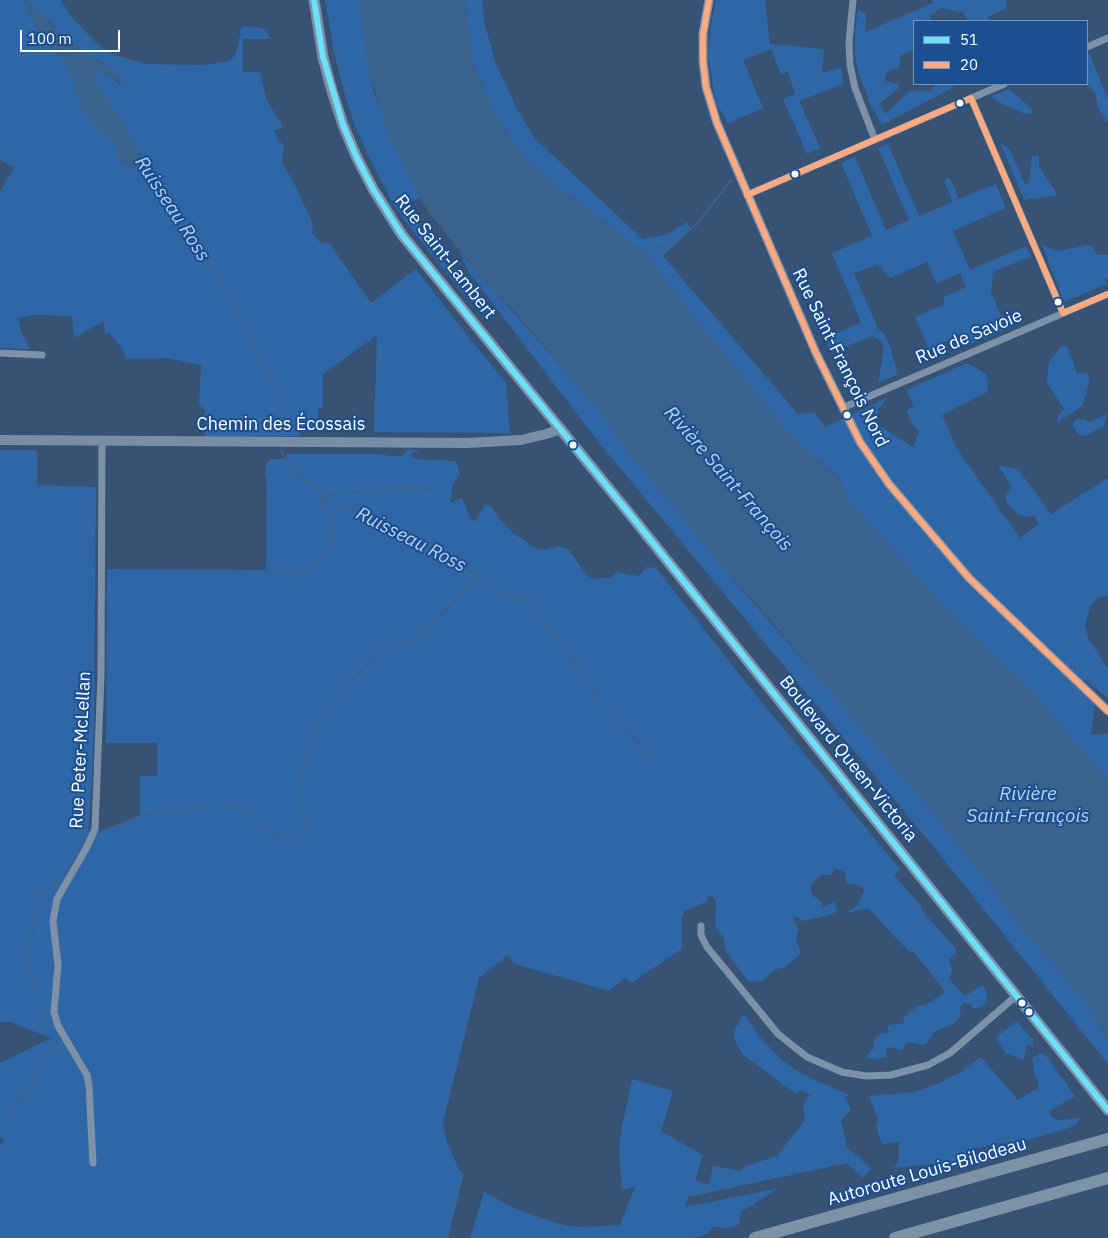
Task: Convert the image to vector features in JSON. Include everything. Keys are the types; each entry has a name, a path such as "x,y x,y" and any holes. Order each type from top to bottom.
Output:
{"highway":[{"name":"Autoroute Louis-Bilodeau","path":"755,1238 1105,1140"},
{"path":"895,1238 1108,1178"}],"main road":[{"name":"Rue Saint-Lambert","path":"314,0 323,57 334,100 353,150 373,190 412,249 561,429"},
{"name":"Chemin des Écossais","path":"0,440 486,442 521,440 561,429"},
{"name":"Boulevard Queen-Victoria","path":"561,429 1108,1110"}],"street":[{"name":"Rue Saint-François Nord","path":"709,0 702,44 706,88 717,123 812,344 842,408 869,457 934,539 998,608 1108,711"},
{"path":"853,0 850,25 850,65 855,88 875,140"},
{"path":"1088,47 1108,38"},
{"path":"747,195 1002,85"},
{"path":"971,98 1063,313"},
{"name":"Rue de Savoie","path":"842,408 1108,294"},
{"path":"0,353 42,355"},
{"name":"Rue Peter-McLellan","path":"94,1163 87,1075 55,1019 58,965 53,921 57,899 92,837 95,821 101,675 102,440"},
{"path":"701,926 701,935 707,947 778,1034 807,1057 842,1072 866,1076 891,1075 928,1065 950,1054 1016,996"}],"shaded area":[{"path":"0,0 24,0 37,28 69,68 79,101 87,117 109,138 116,147 118,156 125,163 145,175 154,176 95,82 95,71 106,74 121,85 105,64 88,57 78,47 61,36 52,24 34,9 27,0 61,0 69,14 99,46 114,55 148,64 201,65 226,62 235,55 241,28 245,26 264,29 272,39 243,39 243,72 260,72 267,101 283,128 274,130 284,147 282,160 313,224 312,233 320,242 330,244 371,303 416,269 506,383 510,433 374,432 377,335 323,374 323,408 318,408 318,421 335,421 335,428 303,428 299,436 205,437 205,411 199,404 201,365 167,358 127,359 120,346 109,333 105,335 104,321 74,338 72,316 36,315 18,318 22,334 30,349 0,348 0,191 14,168 0,159"},
{"path":"325,0 359,0 369,72 375,96 420,198 406,204 471,303 409,226 394,205 377,173 356,129 346,99 334,53"},
{"path":"465,0 482,0 485,25 496,64 517,109 536,140 643,239 668,234 687,222 691,230 663,256 798,414 814,412 825,427 887,398 878,409 876,424 913,447 919,431 914,427 906,410 914,406 906,390 967,363 986,374 987,392 942,415 957,449 1020,538 1039,524 1034,516 1024,517 1007,503 1006,496 1011,486 998,465 1018,469 1051,514 1108,478 1108,596 1099,597 1091,604 1085,626 1089,640 1108,668 1108,698 1085,680 1078,687 1095,705 1091,735 1108,733 1108,780 1031,691 956,619 851,504 838,476 808,453 791,436 685,307 651,260 637,247 556,186 527,160 504,128 490,104 472,60"},
{"path":"716,0 765,0 770,44 824,49 822,73 841,68 843,84 799,101 820,148 807,154 783,99 795,94 788,72 780,74 772,49 743,60 763,108 728,123 716,103 708,56 710,30"},
{"path":"931,0 1006,0 1007,8 988,17 989,20 967,20 964,13 941,8 930,16 931,20 913,20 913,50 901,55 899,67 886,73 885,81 898,84 898,89 879,104 885,114 909,92 923,90 929,92 935,85 955,85 882,125 872,108 858,72 855,56 855,32 858,10 866,13 865,32 933,3"},
{"path":"1088,54 1108,98 1108,123 1099,110 1095,93 1088,85"},
{"path":"1009,89 1032,109 1032,114 1025,114 996,101 991,96"},
{"path":"1000,142 1010,150 1025,184 1029,182 1032,156 1039,156 1039,167 1058,195 1024,200"},
{"path":"888,144 919,216 953,202 944,180 950,178 959,199 996,184 1006,208 953,231 970,270 1026,246 1031,256 993,272 991,293 1007,329 969,345 951,339 929,349 915,317 945,304 943,297 966,287 960,273 936,283 927,262 890,278 878,265 854,273 878,329 885,335 890,346 898,374 878,383 884,348 880,340 872,336 831,353 825,338 861,323 832,253 872,236 841,163 855,157 886,230 909,220 878,148"},
{"path":"1042,245 1057,251 1088,245 1093,247 1097,255 1108,255 1108,279 1105,280 1107,284 1064,302"},
{"path":"459,251 581,389 605,418 630,455 665,495 725,570 866,732 942,824 1027,935 1084,999 1108,1040 1108,1064 932,845 596,439 468,271"},
{"path":"1067,345 1077,373 1088,374 1089,384 1082,406 1057,423 1058,416 1064,409 1047,383 1048,368 1050,360 1061,347"},
{"path":"1106,414 1104,426 1085,436 1079,435 1072,425 1076,420 1084,419 1090,422"},
{"path":"0,450 37,450 37,485 96,487 94,727 88,831 102,831 140,815 140,776 157,776 157,743 106,743 107,569 266,570 267,484 265,474 266,465 271,459 287,459 287,454 380,454 401,456 409,450 415,450 421,452 413,452 410,455 415,459 456,461 460,474 453,483 450,503 462,498 471,520 476,521 485,504 492,507 498,518 513,533 537,549 546,550 559,546 568,549 585,573 592,579 612,577 616,572 639,576 646,567 656,568 755,694 900,869 894,875 955,948 956,953 949,959 952,969 950,978 953,984 965,996 980,986 984,986 987,1001 981,1007 974,1009 969,1004 963,1003 960,1008 961,1017 953,1024 934,1032 924,1045 909,1042 905,1044 904,1049 899,1051 894,1047 886,1049 887,1057 865,1058 874,1048 873,1041 882,1033 889,1033 888,1025 905,1023 903,1017 918,1006 926,1005 945,992 913,951 909,952 869,909 857,910 846,914 857,905 865,890 860,886 846,883 845,872 835,869 831,875 821,875 810,886 812,895 822,902 821,908 834,902 837,910 833,914 803,921 795,916 793,920 799,930 796,939 800,955 784,968 776,969 762,981 753,982 748,981 726,952 723,937 715,927 716,901 712,896 708,896 706,902 684,911 681,922 682,949 631,983 625,978 609,991 515,964 508,955 479,978 443,1122 447,1143 459,1170 464,1173 448,1238 0,1238 0,1146 4,1140 0,1137 0,1063 51,1038 10,1022 0,1022"},
{"path":"744,1014 760,1037 779,1057 793,1068 810,1078 850,1095 845,1097 851,1110 841,1120 847,1147 871,1169 863,1178 847,1163 688,1197 685,1207 779,1188 741,1212 739,1224 732,1228 713,1227 707,1234 692,1238 470,1238 484,1192 512,1207 555,1223 578,1227 620,1225 635,1187 622,1190 619,1149 632,1079 673,1091 661,1131 703,1155 695,1180 709,1185 713,1166 740,1171 746,1166 777,1156 805,1120 803,1105 810,1095 802,1090 796,1094 742,1054 735,1041 734,1034"},
{"path":"1017,1021 1033,1040 1033,1048 1029,1044 1026,1046 1024,1060 1005,1053 996,1037"},
{"path":"1041,1053 1045,1054 1075,1096 1050,1111 1050,1115 1054,1119 1062,1120 1079,1118 1077,1124 1021,1142 997,1143 975,1149 972,1153 978,1154 978,1157 943,1167 935,1164 894,1168 899,1159 899,1142 882,1144 876,1126 878,1119 869,1096 914,1092 959,1073 981,1057 1018,1100 1038,1088 1039,1084 1034,1073 1032,1058"}],"water":[{"path":"24,0 28,1 68,42 78,47 95,61 105,64 114,70 131,90 106,74 95,71 95,82 124,123 135,146 155,176 155,184 145,175 125,163 118,156 116,147 109,138 87,117 79,101 69,68 37,28"},
{"name":"Rivière Saint-François","path":"359,0 465,0 472,60 490,104 504,128 527,160 556,186 637,247 651,260 685,307 791,436 808,453 838,476 851,504 956,619 1031,691 1108,780 1108,1040 1084,999 1027,935 942,824 764,613 725,570 665,495 630,455 605,418 581,389 477,272 430,214 387,132 369,72"}],"waterway":[{"path":"642,252 671,243 696,225 731,180"},
{"name":"Ruisseau Ross","path":"153,182 169,200 230,300 263,360 281,403 282,427 279,435"},
{"name":"Ruisseau Ross","path":"101,832 142,815 236,804 283,841 293,841 309,830 301,807 304,767 322,718 333,701 363,669 395,640 416,643 478,575 324,495 298,474 280,450"},
{"path":"277,566 291,576 298,575 304,573 321,556 334,534 332,523 321,508 324,495 392,489 437,491"},
{"path":"479,575 493,583 497,595 520,595 525,597 607,707 653,760"},
{"name":"Ruisseau Ross","path":"35,906 41,892 50,889 57,881 64,877 67,869 70,868 79,853 79,848 87,832"},
{"name":"Ruisseau Ross","path":"36,911 27,959 45,1030"},
{"name":"Ruisseau Ross","path":"0,1127 19,1098 34,1092 35,1080 30,1070 35,1069 40,1059 54,1046 52,1037"}],"transit line":[{"name":"51","path":"314,0 323,57 343,125 373,189 402,235 633,518 1108,1110"},
{"name":"20","path":"709,0 703,34 703,61 706,87 717,123 816,353 860,442 889,484 969,578 1108,711"},
{"name":"20","path":"747,195 971,98 1063,313 1108,294"}]}
